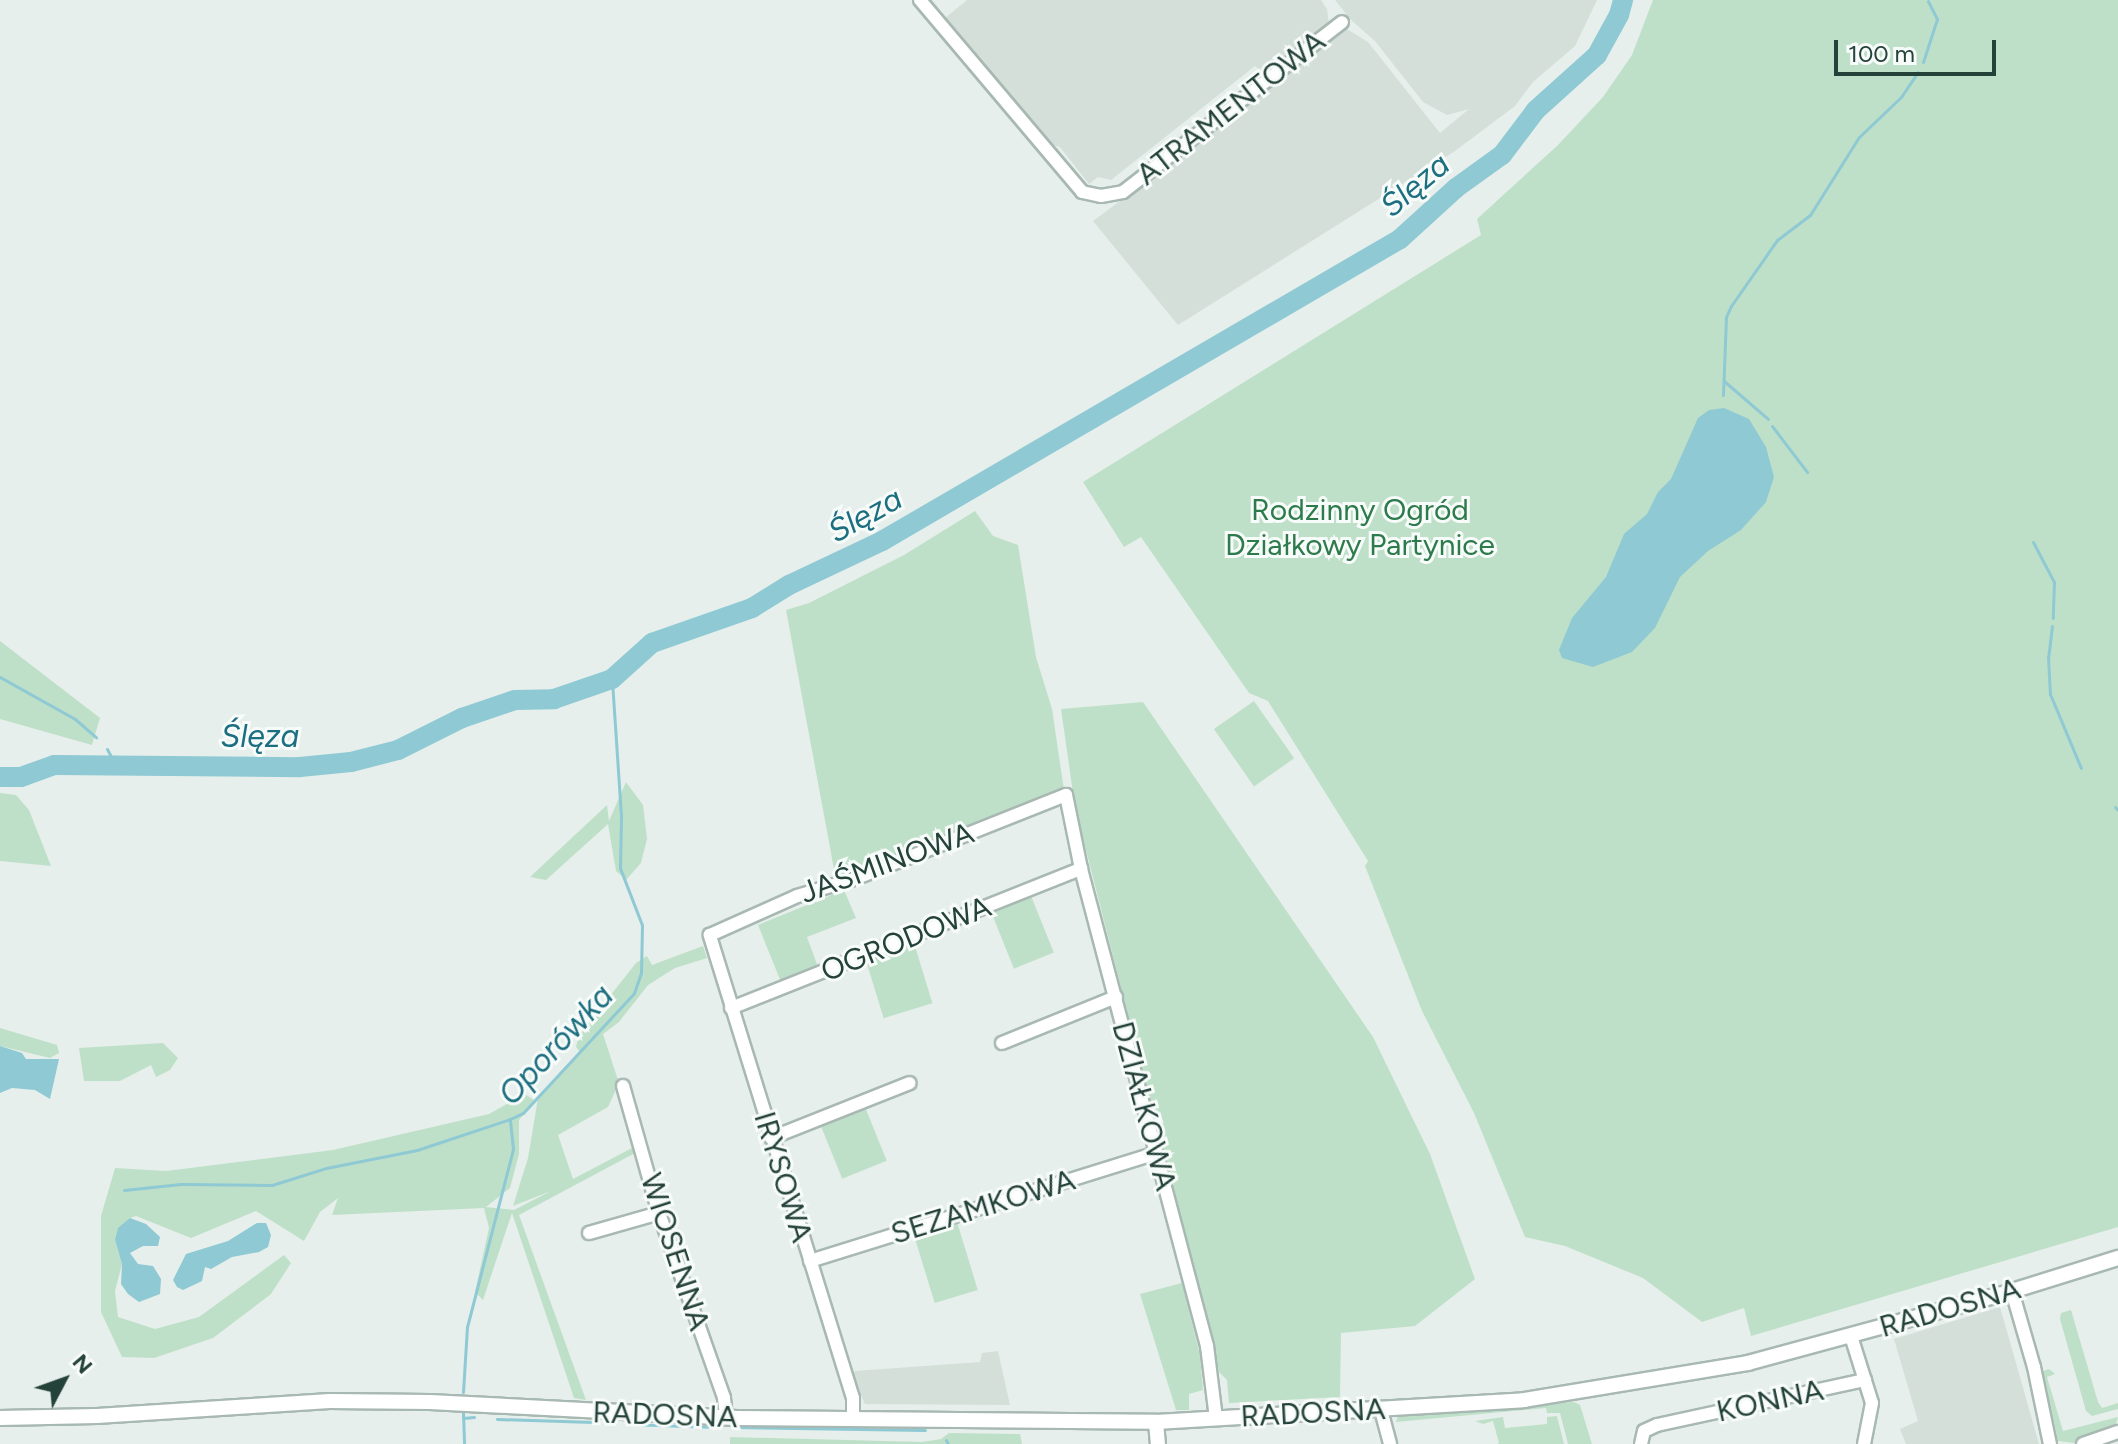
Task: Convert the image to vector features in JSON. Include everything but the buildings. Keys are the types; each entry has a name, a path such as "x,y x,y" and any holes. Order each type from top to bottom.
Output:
{"street":[{"name":"ATRAMENTOWA","path":"920,0 1082,192 1101,196 1123,192 1342,22"},
{"name":"DZIAŁKOWA","path":"1066,795 1081,869 1207,1346 1216,1418"},
{"name":"JAŚMINOWA","path":"710,935 797,896 857,878 1066,795"},
{"name":"OGRODOWA","path":"731,1008 1081,869"},
{"name":"IRYSOWA","path":"710,935 853,1398 853,1418"},
{"path":"1002,1043 1116,997"},
{"path":"771,1138 910,1083"},
{"name":"WIOSENNA","path":"623,1086 659,1213 724,1398 726,1418"},
{"name":"SEZAMKOWA","path":"810,1261 1156,1153"},
{"path":"589,1233 659,1213"},
{"name":"RADOSNA","path":"0,1418 97,1416 330,1401 726,1418 1156,1422 1381,1410 1574,1395 1748,1363 2012,1291 2118,1258"},
{"path":"2012,1291 2034,1367 2050,1444"},
{"path":"1851,1336 1872,1403 1864,1444"},
{"name":"KONNA","path":"1641,1444 1644,1431 1657,1425 1865,1380"},
{"path":"1381,1410 1390,1444"},
{"path":"1156,1422 1158,1444"},
{"path":"2083,1444 2118,1432"}],"shaded area":[{"path":"967,0 1321,0 1327,9 1329,24 1265,75 1255,66 1111,180 1098,177 1089,184 1060,147 1050,144 945,18"},
{"path":"1335,0 1597,0 1575,46 1533,82 1515,106 1455,151 1178,325 1093,221 1211,134 1345,28 1368,42 1440,133 1469,109 1447,115 1423,102 1375,41 1351,20"},
{"path":"2000,1307 2039,1444 1906,1444 1900,1429 1918,1421 1894,1339"},
{"path":"998,1351 1010,1405 865,1404 852,1375 855,1371 980,1362 982,1353"}],"green space":[{"name":"Rodzinny Ogród Działkowy Partynice","path":"1653,0 2118,0 2118,1227 1751,1336 1744,1308 1702,1322 1643,1278 1565,1246 1525,1237 1474,1113 1422,1011 1365,866 1368,861 1268,701 1249,693 1141,537 1124,547 1083,482 1481,235 1477,219 1558,145 1603,97 1632,55"},
{"path":"975,511 993,536 1018,545 1036,657 1052,709 1064,790 836,880 786,610 809,603 904,555"},
{"path":"0,641 100,718 92,745 0,719"},
{"path":"1254,701 1294,758 1254,786 1214,729"},
{"path":"1143,702 1373,1037 1430,1154 1475,1279 1415,1326 1341,1333 1340,1397 1229,1403 1227,1380 1219,1372 1075,807 1061,709"},
{"path":"626,782 643,805 647,839 641,863 626,880 616,871 608,824 546,880 530,877 607,805 609,821"},
{"path":"0,793 16,795 29,810 51,866 0,861"},
{"path":"844,890 856,918 807,937 818,967 781,982 758,925"},
{"path":"1031,896 1054,953 1014,969 991,912"},
{"path":"914,943 932,1003 884,1018 865,958"},
{"path":"703,946 707,958 675,968 648,985 619,1022 603,1034 619,1083 608,1107 558,1135 573,1179 632,1148 635,1153 519,1215 586,1400 574,1398 512,1213 483,1300 475,1292 489,1228 484,1208 332,1215 338,1198 320,1212 304,1241 256,1211 191,1238 136,1216 130,1218 115,1240 122,1264 115,1291 118,1317 155,1329 199,1317 284,1255 291,1263 271,1294 213,1338 154,1358 122,1357 101,1312 101,1216 115,1168 166,1171 333,1150 489,1114 525,1094 535,1101 519,1120 519,1154 510,1188 486,1207 514,1210 551,1191 513,1206 528,1158 538,1098 580,1052 576,1047 579,1035 636,963 647,956 652,965"},
{"path":"0,1028 57,1045 59,1053 50,1058 0,1046"},
{"path":"163,1043 178,1058 170,1070 156,1077 151,1065 120,1081 84,1081 79,1048"},
{"path":"865,1107 887,1161 842,1179 820,1125"},
{"path":"957,1222 978,1290 935,1303 914,1235"},
{"path":"1182,1283 1200,1355 1203,1390 1189,1394 1189,1410 1176,1410 1140,1294"},
{"path":"2071,1310 2098,1402 2102,1408 2118,1403 2118,1409 2092,1416 2086,1411 2060,1319 2061,1313"},
{"path":"2049,1369 2055,1374 2047,1377 2063,1431 2118,1417 2115,1428 2087,1434 2074,1443 2058,1441 2043,1371"},
{"path":"1574,1402 1580,1405 1592,1444 1568,1444 1560,1413 1547,1413 1546,1408 1396,1422 1398,1416"},
{"path":"1557,1416 1564,1444 1497,1444 1493,1421 1483,1424 1475,1421 1503,1417 1505,1428 1547,1424 1547,1417"},
{"path":"949,1433 1020,1434 1022,1444 730,1444 730,1437 922,1442 941,1439"}],"water":[{"path":"1724,408 1749,419 1766,447 1774,477 1766,502 1741,530 1708,551 1680,577 1655,628 1632,652 1593,667 1562,658 1559,650 1572,618 1606,577 1624,534 1647,514 1658,492 1671,479 1698,418 1709,410"},
{"path":"0,1046 22,1053 26,1059 59,1059 50,1099 35,1090 12,1088 0,1093"},
{"path":"130,1218 146,1224 160,1237 158,1246 143,1246 130,1253 138,1264 153,1266 161,1279 160,1294 139,1302 121,1284 122,1264 115,1240 118,1228"},
{"path":"257,1223 266,1223 271,1235 268,1247 259,1252 232,1257 211,1269 205,1267 202,1281 183,1290 177,1287 173,1280 186,1254 228,1241"}],"waterway":[{"name":"Ślęza","path":"0,777 21,777 54,765 300,767 351,762 398,750 462,718 515,700 554,699 612,679 652,643 752,608 789,585 882,541 1400,239 1456,188 1502,155 1536,110 1597,55 1619,15 1623,0"},
{"path":"1923,62 1937,19 1928,1"},
{"path":"1723,395 1726,317 1731,306 1777,240 1810,215 1859,137 1901,97 1918,72"},
{"path":"1724,381 1768,419"},
{"path":"1772,426 1807,472"},
{"path":"2033,542 2054,582 2053,618"},
{"path":"2052,626 2048,657 2050,694 2081,768"},
{"path":"0,677 75,719 96,737"},
{"name":"Oporówka","path":"463,1392 467,1327 513,1149 510,1119 523,1113 634,993 641,973 642,925 620,868 621,816 612,679"},
{"path":"107,749 115,764"},
{"path":"2115,807 2118,810"},
{"path":"124,1190 181,1184 272,1185 326,1168 417,1150 510,1119"},
{"name":"Oporówka","path":"463,1413 464,1444"},
{"path":"463,1418 474,1417"},
{"path":"497,1419 593,1422"},
{"path":"627,1424 717,1427"},
{"path":"734,1427 925,1430"},
{"path":"946,1440 948,1444"}]}
